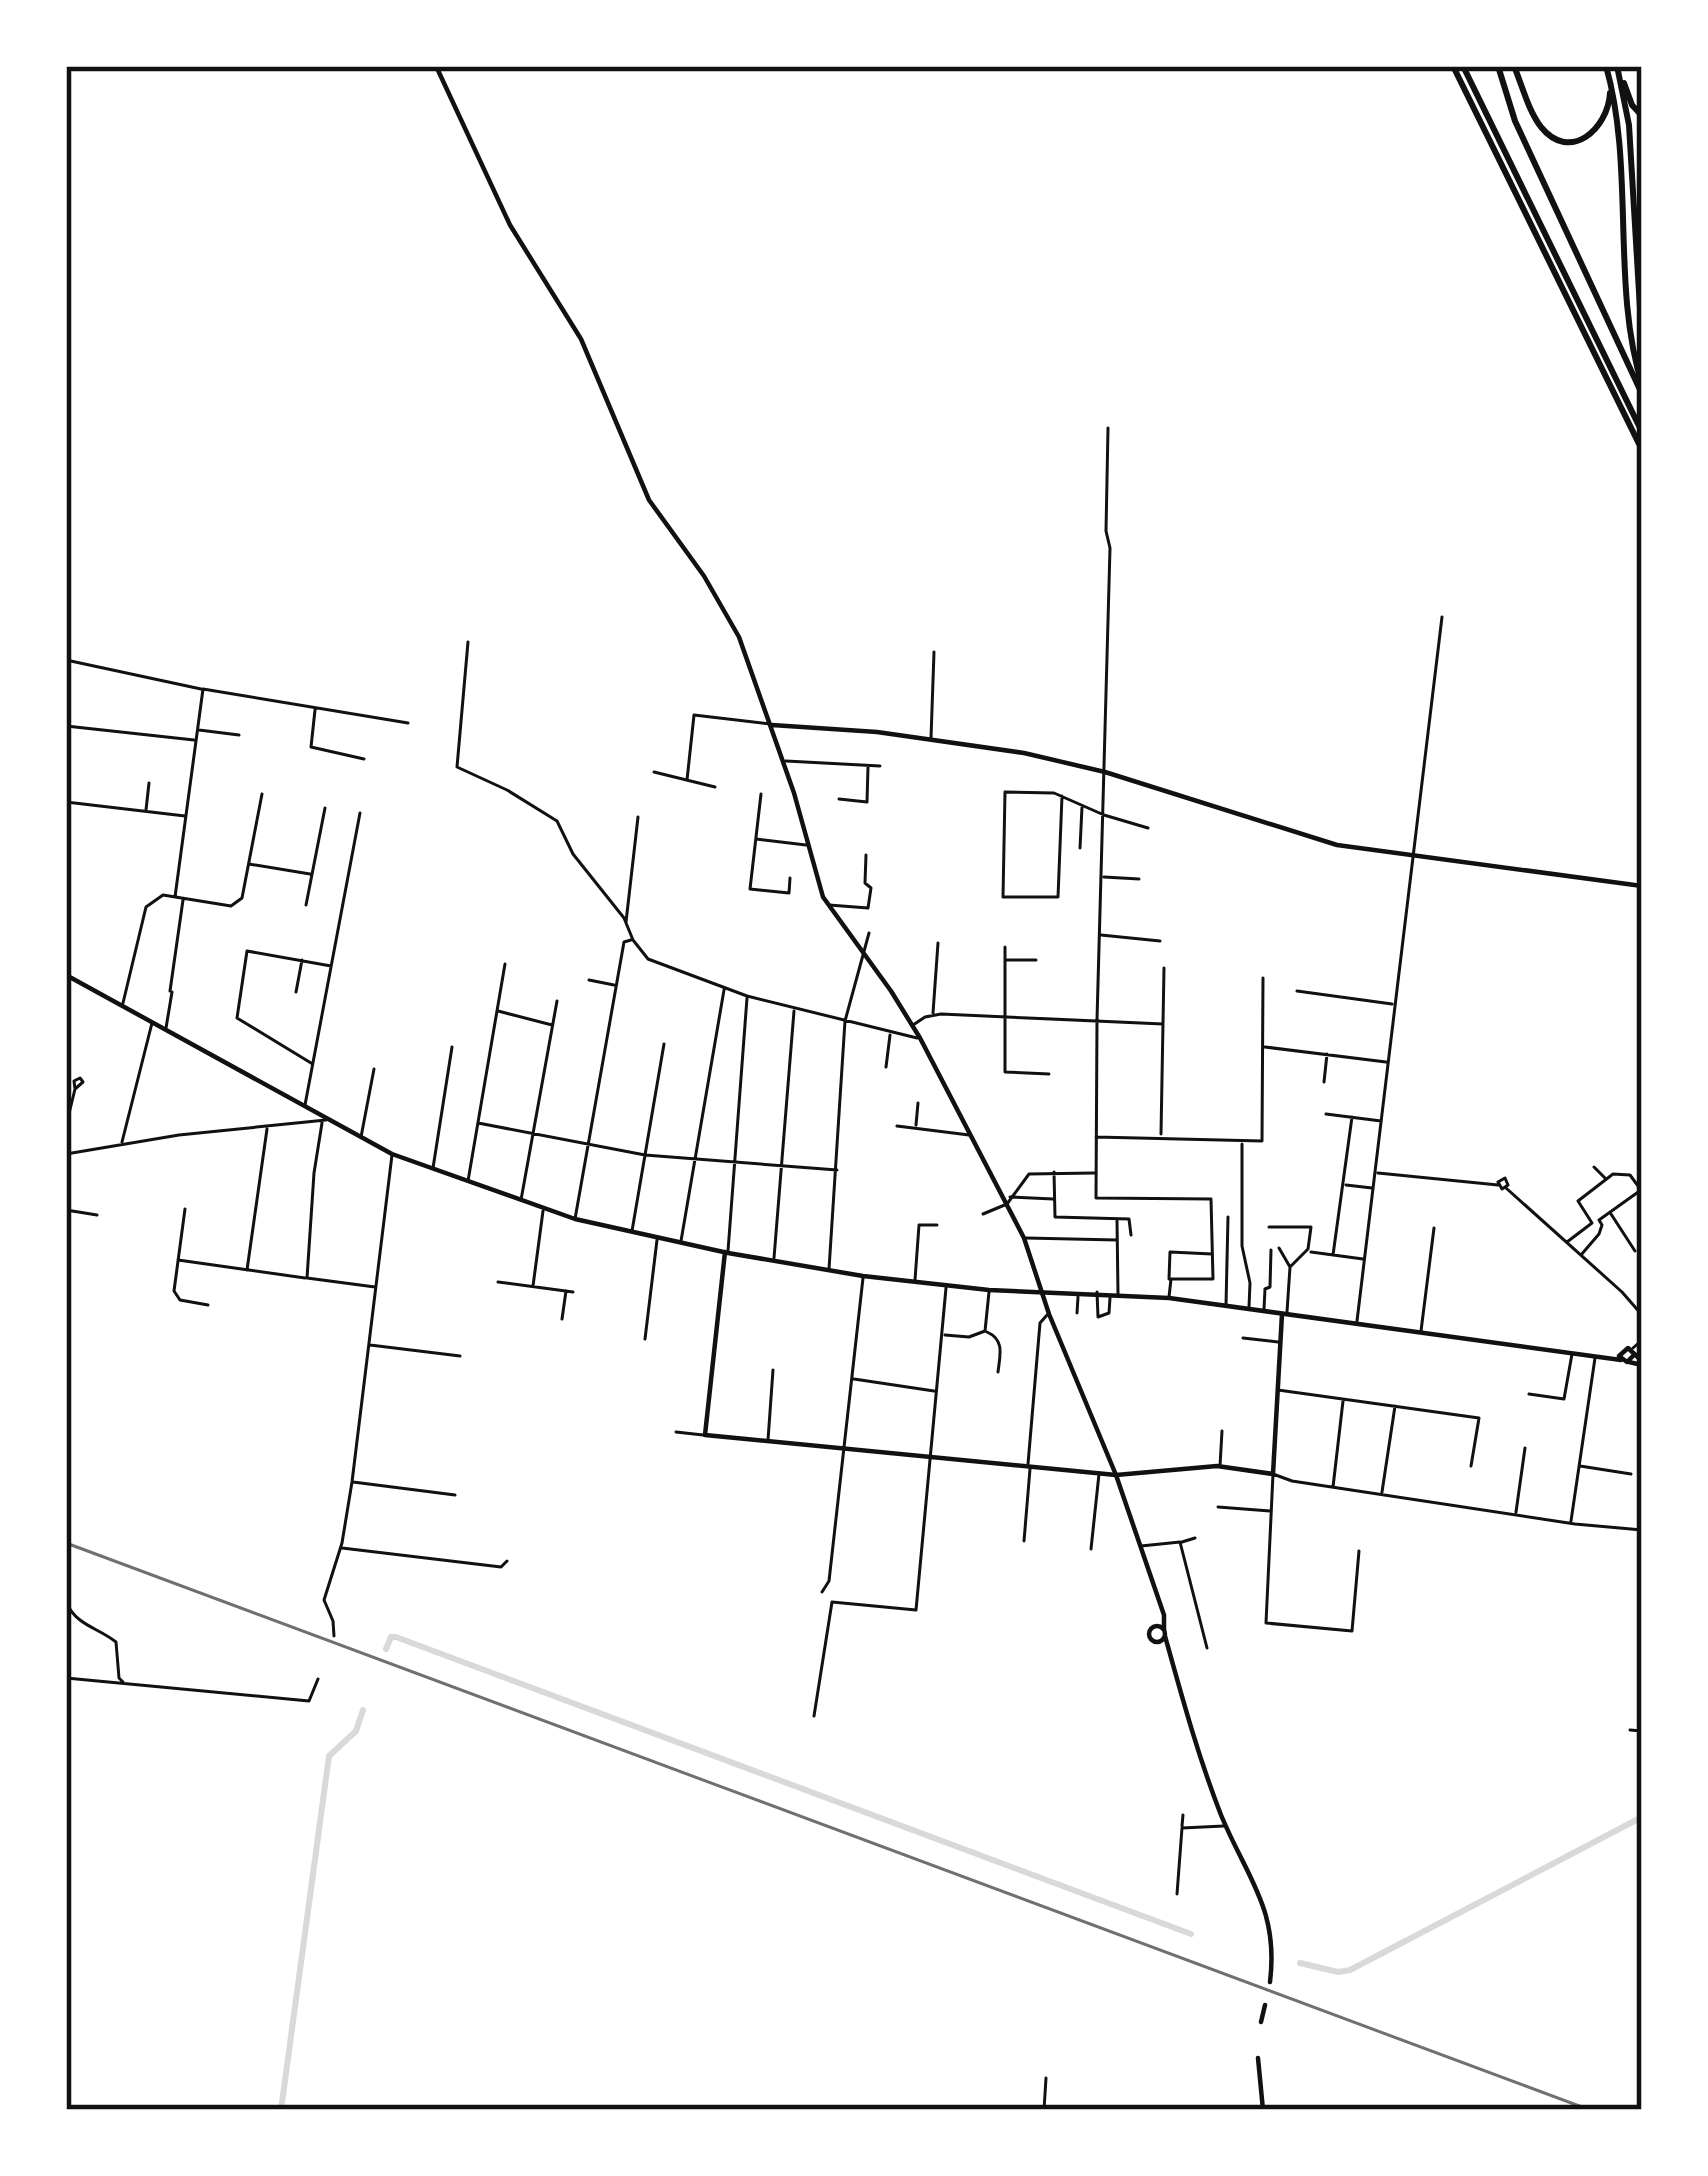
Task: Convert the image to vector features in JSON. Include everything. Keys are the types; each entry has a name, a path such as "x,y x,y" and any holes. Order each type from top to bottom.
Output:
{"highway":[{"path":"1453,66 1642,450"},
{"path":"1463,66 1642,432"},
{"path":"1498,66 1515,121 1642,394"},
{"path":"1514,66 1542,128 1570,142 1588,137 1602,123 1610,100 1605,66"},
{"path":"1605,66 1618,124 1632,330 1642,384"},
{"path":"1617,66 1632,105 1642,116"},
{"path":"1617,66 1629,124 1642,342"},
{"path":"1636,276 1642,222"}],"street":[{"path":"436,66 510,225 581,340 649,500 704,576 739,638 772,724 827,905 920,1038 1009,1201 1048,1314 1116,1475 1159,1601 1190,1728 1226,1826 1268,1912 1270,1982"},
{"path":"1108,428 1096,1198 1209,1197 1214,1203 1214,1279 1169,1280"},
{"path":"1356,1323 1442,616"},
{"path":"468,642 457,767 557,821 573,854 648,958 747,996 920,1038"},
{"path":"931,740 934,652"},
{"path":"66,660 203,689 408,723"},
{"path":"175,897 203,689"},
{"path":"315,708 311,747 364,759"},
{"path":"687,780 694,715 931,740 1024,753 1105,772 1337,844 1642,886"},
{"path":"66,726 196,740"},
{"path":"198,730 239,735"},
{"path":"782,761 880,766"},
{"path":"839,799 867,802 868,765"},
{"path":"655,772 715,787"},
{"path":"146,812 149,783"},
{"path":"1062,796 1058,897 1003,897 1005,792 1062,796 1148,828"},
{"path":"122,1005 146,908 163,895 236,904 242,898 262,794"},
{"path":"761,794 750,889 789,893 790,878"},
{"path":"66,802 186,817"},
{"path":"1080,848 1082,806"},
{"path":"306,905 325,808"},
{"path":"305,1105 359,813"},
{"path":"626,922 638,817"},
{"path":"756,839 807,845"},
{"path":"827,905 868,908 871,888 865,883 866,855"},
{"path":"249,864 312,874"},
{"path":"1102,877 1139,879"},
{"path":"165,1029 174,993 170,991 183,898"},
{"path":"829,1271 845,1021 869,933"},
{"path":"1100,935 1160,941"},
{"path":"575,1219 624,942 633,940"},
{"path":"933,1015 938,943"},
{"path":"1005,947 1005,1072 1048,1073"},
{"path":"313,1064 237,1018 247,950 331,966"},
{"path":"296,992 302,960"},
{"path":"1005,960 1036,961"},
{"path":"468,1183 505,964"},
{"path":"1161,1138 1164,968"},
{"path":"66,975 392,1154 575,1219 726,1253 863,1276 989,1290 1169,1298 1642,1363"},
{"path":"1094,1136 1262,1141 1262,979"},
{"path":"589,980 616,985"},
{"path":"681,1243 725,988"},
{"path":"1297,991 1394,1004"},
{"path":"705,1436 747,996"},
{"path":"520,1202 557,1001"},
{"path":"773,1260 794,1008"},
{"path":"496,1011 552,1024"},
{"path":"912,1026 933,1015 1163,1024"},
{"path":"122,1144 152,1022"},
{"path":"886,1067 890,1033"},
{"path":"632,1233 664,1044"},
{"path":"433,1169 452,1047"},
{"path":"1263,1047 1389,1062"},
{"path":"1324,1082 1327,1054"},
{"path":"361,1137 374,1069"},
{"path":"66,1126 75,1089"},
{"path":"916,1129 918,1103"},
{"path":"1326,1114 1383,1121"},
{"path":"1333,1255 1352,1117"},
{"path":"67,1154 326,1120"},
{"path":"307,1278 314,1173 326,1120"},
{"path":"478,1124 645,1156 836,1170"},
{"path":"897,1126 970,1135"},
{"path":"247,1270 267,1127"},
{"path":"1243,1140 1242,1246 1250,1283 1249,1309"},
{"path":"334,1636 324,1600 352,1482 392,1154"},
{"path":"1594,1167 1606,1179"},
{"path":"1498,1171 1508,1180 1506,1188"},
{"path":"1054,1172 1055,1216 1129,1219 1130,1235"},
{"path":"1376,1172 1506,1188 1642,1315"},
{"path":"1009,1201 1029,1174 1096,1173"},
{"path":"1567,1242 1641,1190 1630,1175 1613,1174 1578,1201 1592,1223"},
{"path":"1498,1185 1502,1178"},
{"path":"1343,1184 1374,1188"},
{"path":"982,1214 1009,1201 1055,1199"},
{"path":"185,1209 175,1296 208,1305"},
{"path":"532,1286 544,1209"},
{"path":"66,1210 97,1215"},
{"path":"1610,1212 1635,1251"},
{"path":"1226,1307 1228,1217"},
{"path":"1097,1292 1098,1317 1109,1313 1114,1294 1117,1218"},
{"path":"1581,1255 1599,1234 1599,1220"},
{"path":"915,1282 919,1225 937,1225"},
{"path":"1269,1227 1311,1227 1308,1250 1290,1267"},
{"path":"1421,1333 1434,1228"},
{"path":"645,1339 657,1238"},
{"path":"1024,1238 1117,1240"},
{"path":"1280,1248 1290,1267 1276,1390 1265,1620 1270,1626 1352,1631 1359,1551"},
{"path":"1264,1311 1271,1250"},
{"path":"1169,1298 1170,1252 1214,1254"},
{"path":"1311,1252 1364,1259"},
{"path":"178,1259 376,1287"},
{"path":"822,1592 829,1581 863,1276"},
{"path":"498,1282 569,1292 562,1318"},
{"path":"814,1716 832,1602 916,1610 946,1286"},
{"path":"985,1331 989,1290"},
{"path":"1077,1313 1078,1292"},
{"path":"1024,1541 1040,1324 1048,1314"},
{"path":"942,1335 969,1337 985,1331 995,1336 1000,1345 998,1372"},
{"path":"1243,1338 1280,1342"},
{"path":"1623,1358 1642,1340"},
{"path":"368,1345 460,1356"},
{"path":"1623,1358 1624,1348 1642,1363"},
{"path":"1528,1394 1564,1399 1572,1354"},
{"path":"1570,1522 1597,1358"},
{"path":"768,1442 773,1370"},
{"path":"852,1378 936,1392"},
{"path":"1276,1390 1479,1418 1472,1466"},
{"path":"1333,1487 1344,1399"},
{"path":"1382,1494 1395,1406"},
{"path":"1220,1466 1222,1431"},
{"path":"676,1432 1099,1474 1220,1466 1516,1515 1642,1530"},
{"path":"1516,1515 1525,1448"},
{"path":"1578,1466 1630,1474"},
{"path":"1091,1549 1099,1474"},
{"path":"352,1482 455,1495"},
{"path":"1217,1507 1271,1511"},
{"path":"1139,1546 1196,1538"},
{"path":"1180,1542 1207,1648"},
{"path":"340,1548 500,1568 507,1561"},
{"path":"1159,1601 1150,1637 1173,1664"},
{"path":"66,1602 82,1624 116,1642 118,1678 130,1684"},
{"path":"1153,1627 1165,1633"},
{"path":"1157,1642 1165,1633"},
{"path":"66,1678 310,1701 318,1679"},
{"path":"1630,1730 1642,1731"},
{"path":"1177,1894 1183,1814"},
{"path":"1182,1828 1226,1826"},
{"path":"1261,2022 1264,2005"},
{"path":"1258,2058 1263,2110"},
{"path":"1044,2110 1046,2078"}],"waterway":[{"path":"386,1649 391,1637 396,1637 1191,1934"},
{"path":"281,2110 329,1756 356,1731 363,1710"},
{"path":"1300,1963 1338,1972 1350,1970 1642,1817"}],"railway":[{"path":"66,1543 1590,2110"}]}
